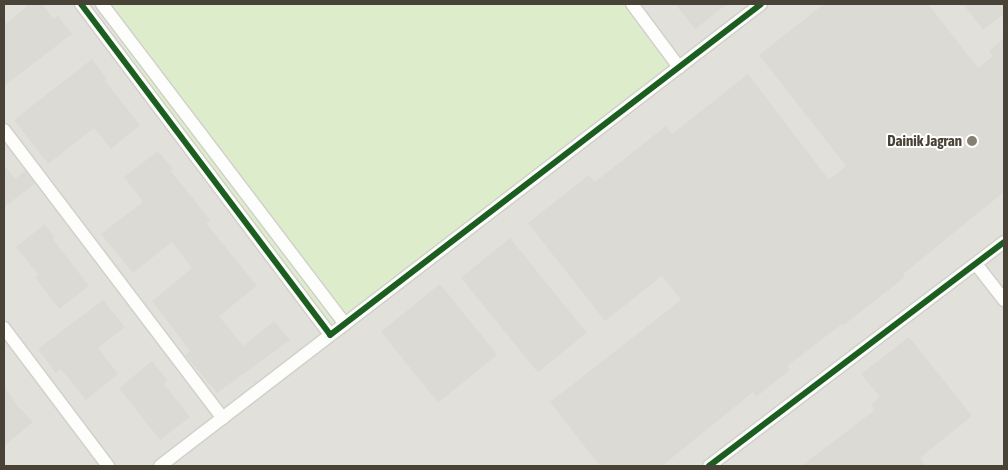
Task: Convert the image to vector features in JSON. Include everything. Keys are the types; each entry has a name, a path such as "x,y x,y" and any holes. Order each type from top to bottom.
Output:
{"street":[{"path":"80,4 330,335"},
{"path":"102,4 345,324"},
{"path":"632,4 679,66"},
{"path":"160,466 761,4"},
{"path":"4,130 223,418"},
{"path":"709,466 1004,242"},
{"path":"976,264 1004,300"},
{"path":"4,328 108,466"}],"shaded area":[{"path":"4,4 1004,4 1004,466 4,466"}],"green space":[{"path":"93,4 632,4 679,67 330,335"}],"building":[{"path":"30,4 42,4 54,19 58,16 72,34 4,86 4,25"},
{"path":"675,4 727,4 695,29"},
{"path":"824,4 928,4 978,68 993,56 989,51 1004,38 1004,192 903,274 905,277 844,325 842,324 787,366 790,370 756,397 753,392 662,466 600,466 550,402 681,300 662,276 605,321 528,223 589,175 595,182 666,126 672,134 748,74 829,180 846,166 759,55"},
{"path":"963,4 1004,4 1004,14 983,30"},
{"path":"92,59 107,79 105,81 140,125 111,149 94,128 48,164 14,120"},
{"path":"158,151 173,169 171,171 210,220 206,223 257,286 219,316 243,346 274,321 290,340 217,393 185,355 190,351 152,301 192,268 172,242 133,273 101,234 143,202 124,177"},
{"path":"4,165 15,179 25,171 35,184 4,207"},
{"path":"45,224 55,238 53,239 89,286 59,309 35,277 38,274 16,247"},
{"path":"510,238 587,333 538,372 461,278"},
{"path":"440,284 497,355 438,403 381,332"},
{"path":"103,300 125,327 98,348 118,374 86,400 61,369 56,373 38,349"},
{"path":"909,337 972,416 920,458 926,466 801,466 875,410 871,404 880,397 861,374"},
{"path":"152,361 168,381 164,384 190,417 160,440 119,388"},
{"path":"4,385 17,405 33,422 4,446"}],"cycle path":[{"path":"81,4 330,335 761,4"},
{"path":"709,466 1004,242"}],"place":[{"name":"Dainik Jagran","path":"972,141"}]}
